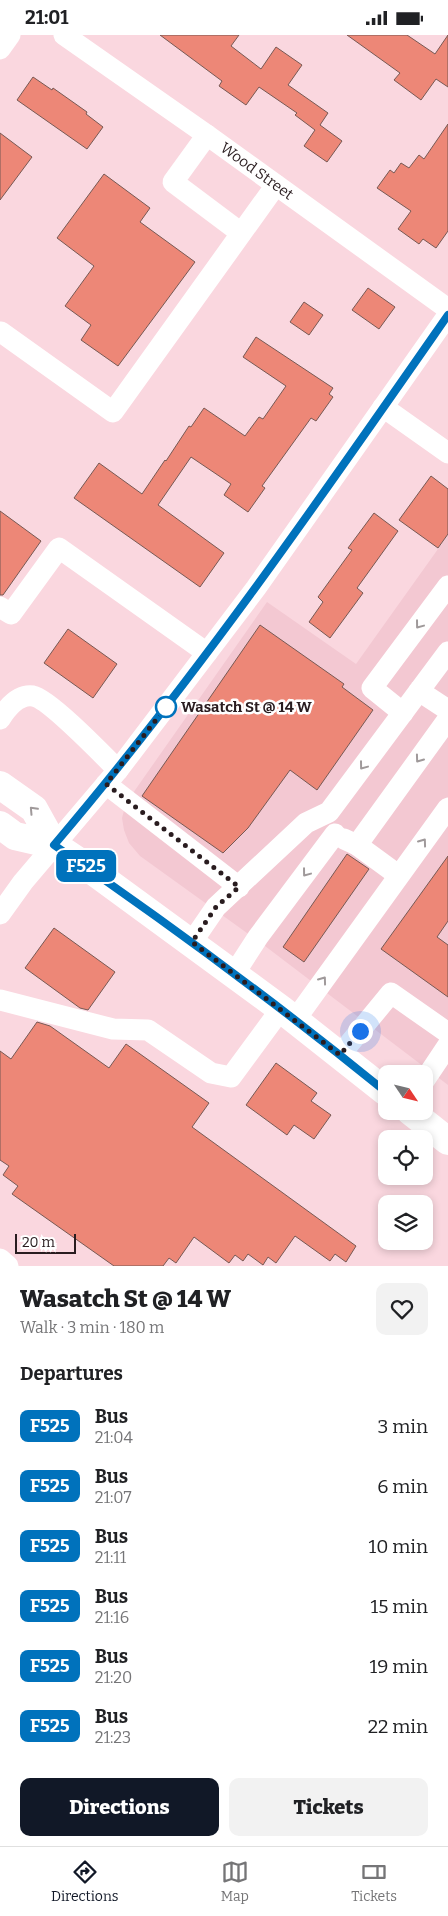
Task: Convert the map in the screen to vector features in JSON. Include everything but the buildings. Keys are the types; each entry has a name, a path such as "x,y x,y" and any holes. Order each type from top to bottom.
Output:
{"main road":[{"path":"0,785 34,809 54,845"},
{"path":"0,825 15,836 54,845 192,942 288,1014 378,1086"},
{"path":"421,1120 448,1141"}],"street":[{"path":"0,49 10,35"},
{"name":"Wood Street","path":"64,35 207,135 448,309"},
{"path":"207,135 173,182 241,233"},
{"path":"1,332 113,412 276,185"},
{"path":"1,910 112,777 256,588 448,315"},
{"path":"383,407 448,453"},
{"path":"0,607 11,614 59,548 207,653"},
{"path":"403,713 372,688 448,586"},
{"path":"192,942 216,907 306,823 329,812 448,652"},
{"path":"419,691 448,710"},
{"path":"0,719 18,699 33,696 45,703 74,728 112,777 239,887"},
{"path":"357,845 448,719"},
{"path":"0,1000 113,1029 148,1030 212,1073 230,1077 288,1014 398,875 448,808"},
{"path":"329,812 335,834 357,845 398,875"},
{"path":"234,974 258,937 335,834"},
{"path":"340,1055 391,993 448,1033"},
{"path":"433,1068 448,1045"}],"shaded area":[{"path":"448,535 448,1085 433,1074 433,1065 422,1065 265,946 140,856 129,843 124,830 122,818 126,803 267,602 356,664"}],"bus line":[{"name":"F525","path":"378,1086 192,942 54,845 118,770 256,588 448,315"}],"place":[{"name":"Wasatch St @ 14 W","path":"166,707"}],"route":[{"path":"166,707 106,784 239,887 216,907 192,942 340,1055 360,1031"}]}
